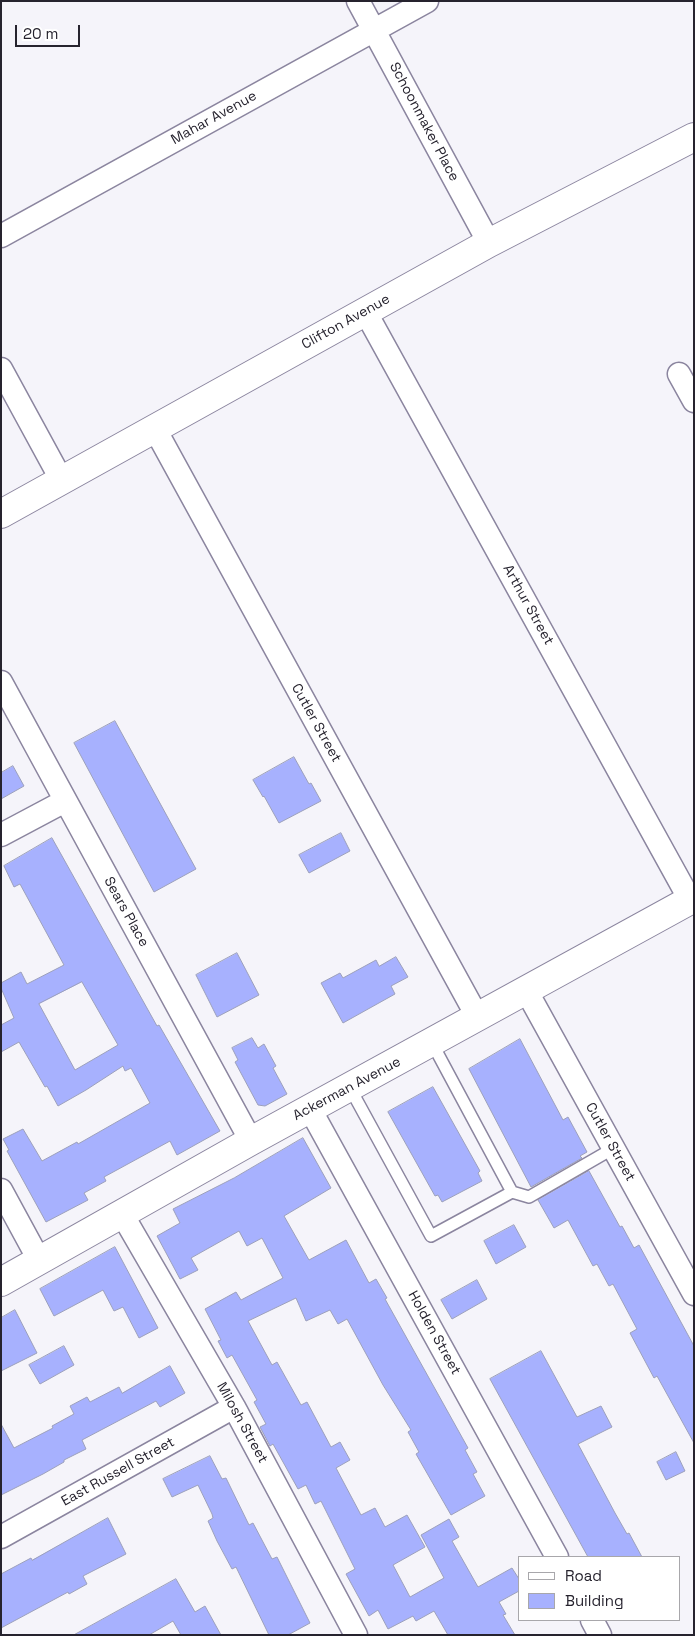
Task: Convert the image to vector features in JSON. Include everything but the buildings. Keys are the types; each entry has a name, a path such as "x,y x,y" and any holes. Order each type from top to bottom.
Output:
{"street":[{"name":"Schoonmaker Place","path":"358,1 489,243"},
{"name":"Mahar Avenue","path":"1,236 427,1"},
{"name":"Clifton Avenue","path":"1,514 489,243 694,137"},
{"name":"Arthur Street","path":"365,311 692,899"},
{"path":"1,369 62,481"},
{"path":"679,374 694,401"},
{"name":"Cutler Street","path":"155,429 478,1018"},
{"name":"Sears Place","path":"1,682 251,1141"},
{"path":"1,836 65,801"},
{"name":"Ackerman Avenue","path":"1,1282 251,1141 692,899"},
{"name":"Cutler Street","path":"526,990 694,1294"},
{"name":"Holden Street","path":"310,1109 556,1556"},
{"path":"1,1190 40,1260"},
{"name":"Milosh Street","path":"122,1214 234,1407 356,1635"},
{"name":"East Russell Street","path":"1,1537 234,1407"},
{"path":"593,1621 600,1635"}],"lane":[{"path":"432,1043 512,1192"},
{"path":"350,1088 431,1236 512,1192 529,1197 614,1148"}]}
